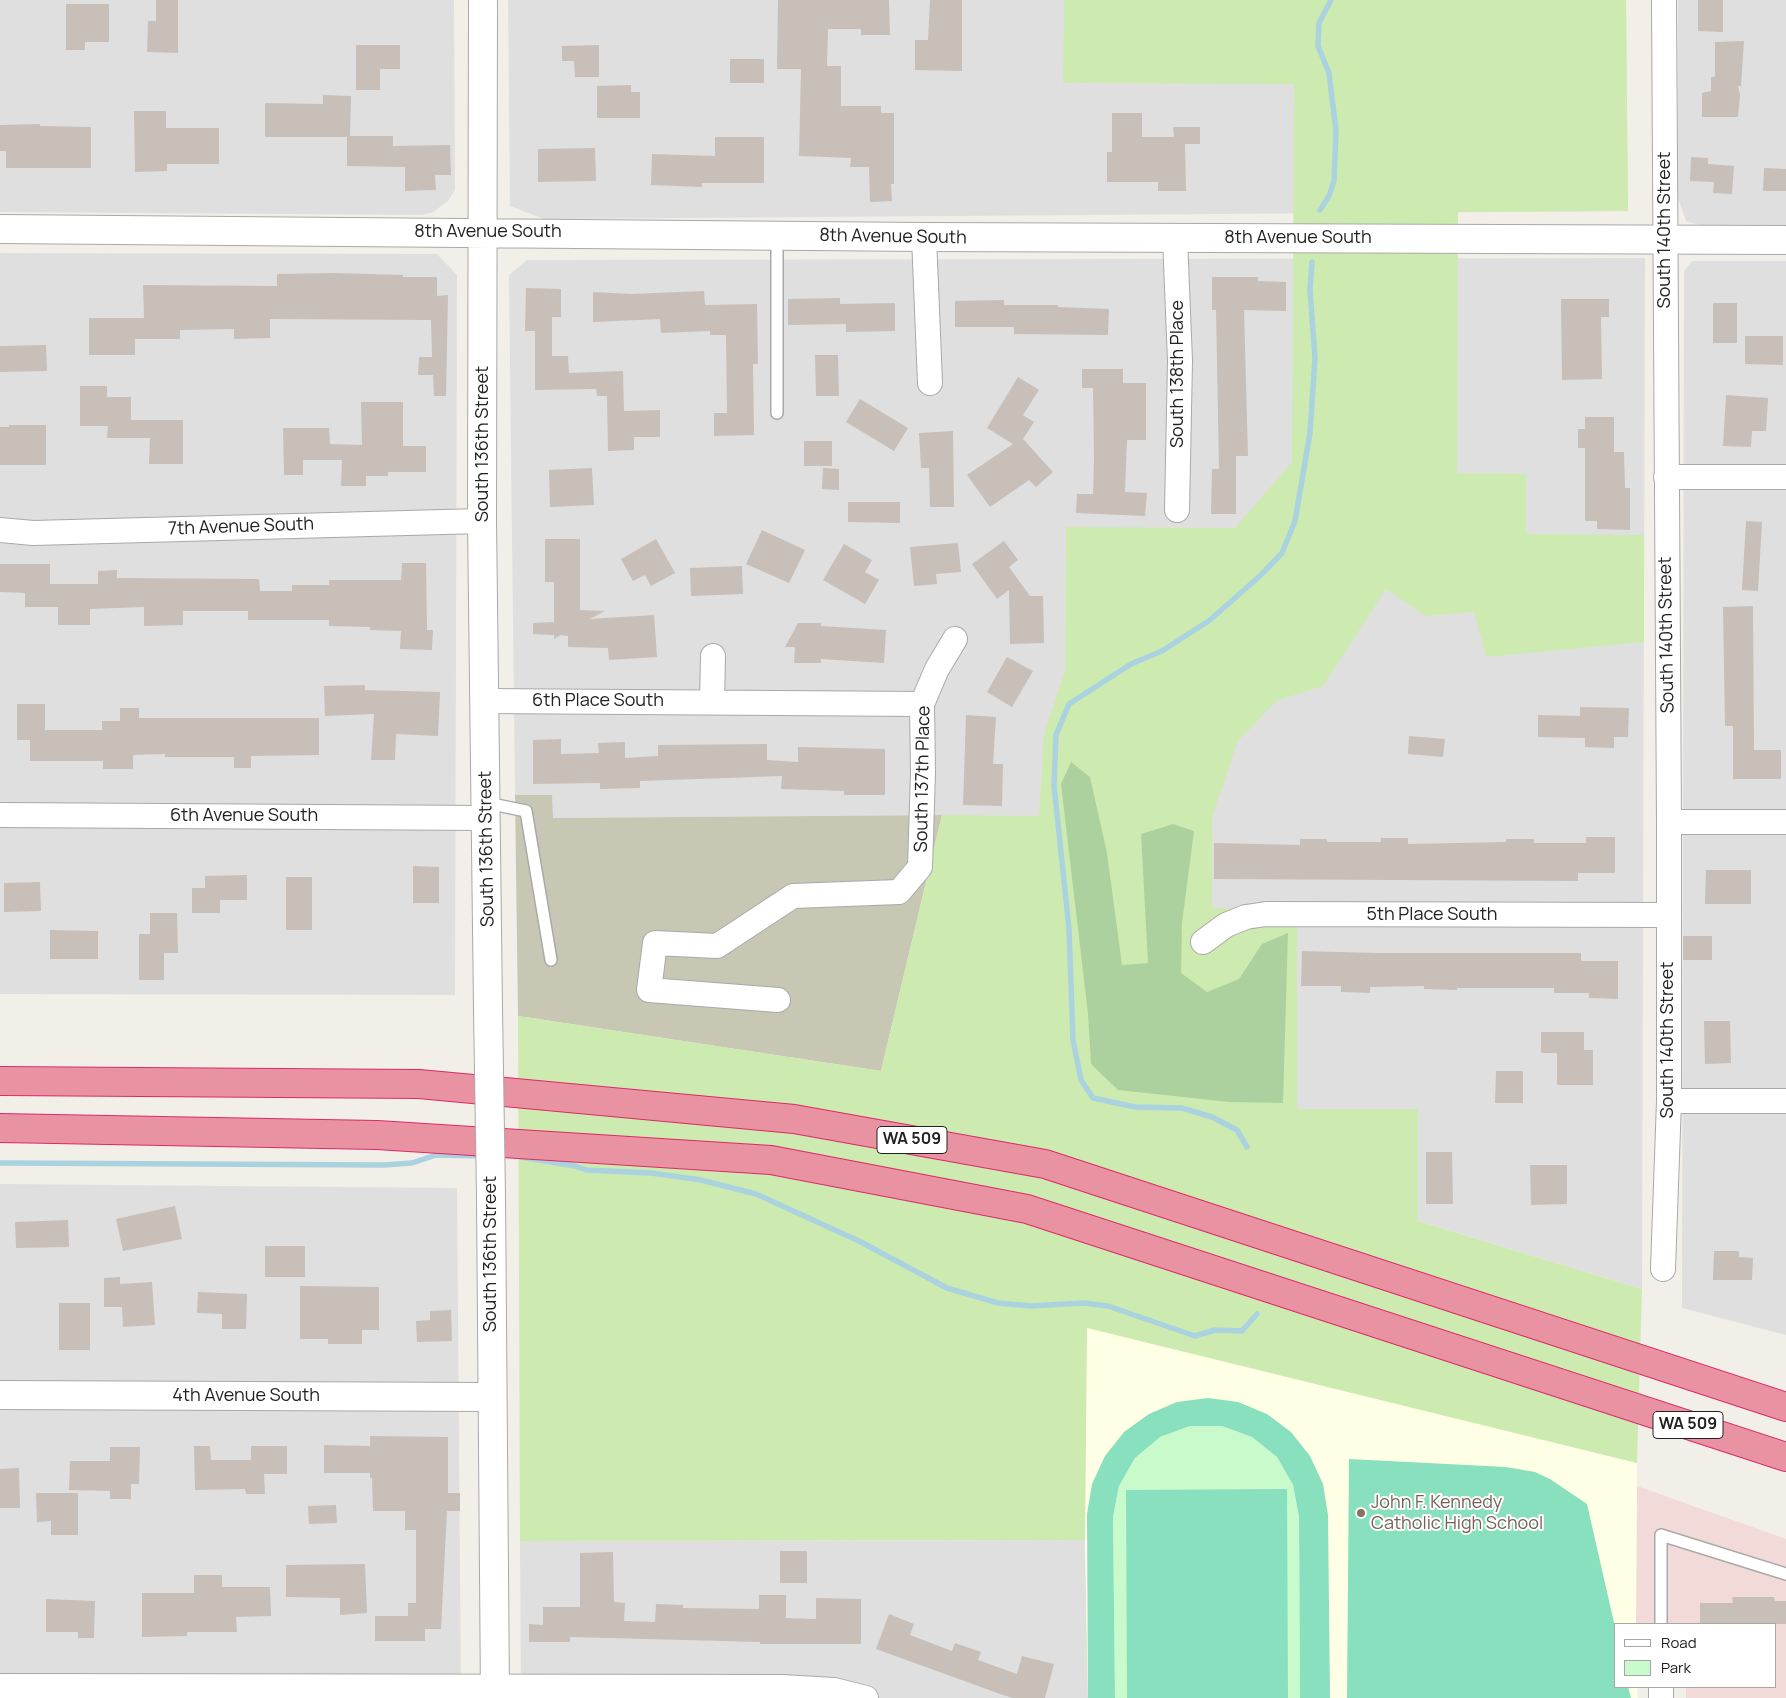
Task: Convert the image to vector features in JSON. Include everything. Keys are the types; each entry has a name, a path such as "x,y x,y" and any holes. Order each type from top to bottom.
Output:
{"highway":[{"name":"WA 509","path":"0,1081 419,1084 794,1119 1016,1159 1055,1167 1786,1407"},
{"name":"WA 509","path":"0,1128 377,1135 771,1160 1027,1209 1786,1457"}],"street":[{"name":"South 136th Street","path":"483,0 482,520 487,811 491,1397 496,1693"},
{"name":"South 140th Street","path":"1663,1269 1669,1101 1664,0"},
{"name":"8th Avenue South","path":"0,229 924,237 1786,240"},
{"path":"924,237 930,383"},
{"name":"South 138th Place","path":"1175,238 1180,361 1177,510"},
{"path":"1666,477 1786,477"},
{"name":"7th Avenue South","path":"0,530 33,533 482,520"},
{"name":"South 137th Place","path":"778,1000 649,990 655,943 717,946 793,896 899,892 920,867 923,772 922,704 937,669 954,639"},
{"path":"712,702 713,656"},
{"name":"6th Place South","path":"484,701 922,704"},
{"name":"6th Avenue South","path":"0,815 487,811"},
{"path":"1669,822 1786,822"},
{"name":"5th Place South","path":"1203,942 1226,925 1246,917 1266,914 1668,915"},
{"path":"1669,1101 1786,1101"},
{"name":"4th Avenue South","path":"0,1395 491,1397"},
{"path":"0,1686 496,1693 782,1687 834,1690 866,1698"}],"lane":[{"path":"777,236 777,413"},
{"path":"487,811 526,811 551,960"},
{"path":"1661,1623 1661,1535 1786,1574"}],"shaded area":[{"path":"0,0 454,0 455,190 448,201 433,212 423,215 0,212"},
{"path":"508,0 1626,0 1628,211 544,219 510,206"},
{"path":"1678,0 1786,0 1786,226 1702,226 1686,221 1678,198"},
{"path":"0,253 437,254 457,275 455,995 0,994"},
{"path":"1645,258 1642,1289 971,1085 942,815 552,818 552,795 515,795 509,275 527,260"},
{"path":"1692,261 1786,261 1786,1335 1682,1308 1684,271"},
{"path":"515,795 552,795 553,818 942,815 881,1071 518,1016"},
{"path":"0,1184 457,1188 461,1698 0,1698"},
{"name":"John F. Kennedy Catholic High School","path":"1086,1327 1637,1463 1636,1623 1614,1623 1614,1688 1637,1688 1638,1698 1088,1698 1085,1540"},
{"path":"1637,1486 1786,1539 1786,1698 1686,1698 1686,1688 1776,1688 1776,1623 1636,1623"},
{"path":"1085,1540 1088,1698 521,1698 520,1541"}],"green space":[{"path":"1064,0 1626,0 1628,211 1458,212 1457,473 1526,474 1526,534 1644,535 1644,642 1486,657 1474,612 1426,616 1386,589 1323,686 1276,701 1238,741 1212,817 1212,908 1297,909 1297,1109 1418,1109 1418,1221 1642,1289 1637,1463 1087,1328 1085,1540 520,1541 518,1016 881,1071 942,815 1039,816 1044,733 1065,671 1066,527 1235,528 1292,462 1294,84 1063,83"},
{"path":"1071,762 1090,777 1107,853 1122,965 1148,963 1141,834 1173,824 1194,831 1182,923 1181,973 1207,992 1239,979 1262,944 1288,933 1283,1103 1229,1102 1118,1090 1091,1064 1088,1014 1061,784"},
{"path":"1208,1398 1238,1402 1267,1414 1291,1432 1310,1456 1323,1484 1328,1515 1330,1698 1300,1698 1299,1517 1293,1485 1277,1457 1252,1437 1222,1426 1190,1426 1160,1437 1135,1458 1119,1486 1113,1517 1115,1698 1088,1698 1087,1514 1092,1484 1105,1456 1124,1432 1149,1414 1177,1402"},
{"path":"1190,1426 1222,1426 1252,1437 1277,1457 1293,1485 1299,1517 1300,1698 1115,1698 1113,1517 1119,1486 1135,1458 1160,1437"},
{"path":"1349,1459 1506,1467 1535,1472 1550,1479 1587,1504 1614,1623 1614,1688 1628,1688 1631,1698 1347,1698"},
{"path":"1287,1489 1288,1698 1127,1698 1126,1490"}],"building":[{"path":"156,0 178,0 178,53 147,52 148,21 156,21"},
{"path":"778,0 889,0 890,35 861,35 861,29 828,29 827,66 841,66 841,106 881,106 881,113 894,113 894,184 891,184 892,201 870,202 869,167 850,167 851,158 799,156 801,69 777,69"},
{"path":"930,0 962,0 962,71 915,70 915,40 928,40"},
{"path":"1698,0 1723,0 1723,32 1698,31"},
{"path":"66,4 109,4 109,42 85,42 85,50 66,50"},
{"path":"1744,41 1741,86 1738,86 1740,95 1738,117 1702,117 1702,93 1711,91 1711,77 1715,77 1715,42"},
{"path":"356,45 400,45 400,69 380,69 380,90 356,90"},
{"path":"599,45 599,77 575,77 574,61 562,61 562,46"},
{"path":"730,59 764,59 764,83 730,83"},
{"path":"631,85 631,92 640,92 640,118 597,118 597,86"},
{"path":"323,95 351,96 350,136 393,136 393,146 450,145 451,175 435,175 436,190 405,191 405,167 347,166 347,137 265,137 265,103 323,104"},
{"path":"134,111 166,111 166,128 219,128 219,164 167,164 167,171 135,172"},
{"path":"1112,113 1142,113 1142,137 1174,137 1173,127 1200,127 1200,144 1185,144 1186,191 1158,191 1158,182 1107,182 1107,152 1112,152"},
{"path":"40,124 40,126 91,127 91,168 6,168 6,151 0,151 0,125"},
{"path":"715,137 764,137 764,183 702,183 702,187 651,185 652,154 715,156"},
{"path":"595,148 596,181 538,182 538,149"},
{"path":"1691,157 1708,158 1708,164 1734,166 1732,194 1713,193 1714,182 1690,181"},
{"path":"1764,168 1786,169 1786,191 1763,191"},
{"path":"334,273 437,277 437,296 448,295 446,396 434,396 433,375 418,375 419,357 432,357 431,320 270,319 270,338 234,339 234,329 180,330 180,339 135,339 135,355 89,355 89,318 144,318 143,285 277,286 277,274"},
{"path":"1212,277 1258,277 1258,281 1286,282 1286,311 1244,310 1248,456 1236,456 1236,514 1211,514 1212,469 1219,469 1216,310 1212,310"},
{"path":"526,288 561,289 561,317 552,317 552,356 568,356 569,373 623,371 624,411 660,410 660,437 634,437 634,450 608,451 607,396 597,396 596,389 535,390 535,331 525,331"},
{"path":"704,291 705,305 757,304 758,364 753,364 754,435 714,436 714,413 727,413 726,335 710,335 710,331 661,333 660,319 593,322 593,292 631,294"},
{"path":"840,298 840,304 895,303 895,331 846,332 846,324 788,325 788,299"},
{"path":"1561,299 1609,299 1609,317 1601,317 1602,379 1562,380"},
{"path":"1004,300 1004,305 1058,305 1058,307 1109,309 1108,335 1014,334 1014,327 955,327 955,301"},
{"path":"1713,303 1737,303 1737,343 1713,343"},
{"path":"1745,336 1783,336 1783,365 1745,364"},
{"path":"46,345 47,371 0,372 0,346"},
{"path":"815,355 838,355 839,396 816,396"},
{"path":"1082,369 1123,369 1123,383 1146,383 1146,440 1127,440 1125,492 1147,493 1145,516 1076,513 1077,494 1093,494 1093,388 1082,388"},
{"path":"1018,377 1039,390 1023,415 1034,422 1023,439 1053,472 1036,487 1029,480 990,507 967,475 1013,444 987,428"},
{"path":"80,386 107,386 107,397 131,397 131,420 183,420 183,464 149,464 150,438 107,438 108,426 80,426"},
{"path":"1726,395 1768,398 1766,431 1752,431 1751,447 1723,446"},
{"path":"860,399 908,428 894,451 846,422"},
{"path":"361,402 403,402 403,446 426,446 426,472 388,472 388,476 366,476 366,486 341,486 342,460 303,460 303,475 284,475 283,428 329,428 330,444 362,445"},
{"path":"1585,417 1614,417 1614,452 1624,452 1625,488 1630,488 1630,530 1597,529 1597,521 1585,521 1585,448 1578,448 1578,429 1585,429"},
{"path":"9,425 46,425 46,465 0,465 0,427 9,427"},
{"path":"953,431 954,507 930,507 929,468 921,468 919,433"},
{"path":"804,441 832,441 832,466 804,466"},
{"path":"592,468 594,505 550,507 549,470"},
{"path":"823,468 839,469 839,490 822,489"},
{"path":"848,502 900,502 900,523 848,522"},
{"path":"1746,521 1762,522 1758,591 1742,590"},
{"path":"762,530 805,550 789,583 746,564"},
{"path":"545,539 580,539 580,610 605,611 590,619 654,615 657,657 609,660 608,648 568,647 568,636 561,635 554,639 554,635 533,634 533,623 554,622 554,582 545,582"},
{"path":"656,539 675,573 651,586 645,575 633,581 621,559"},
{"path":"1004,541 1018,560 1009,567 1030,596 1043,596 1044,643 1010,644 1009,590 997,599 972,564"},
{"path":"958,543 961,572 936,574 937,584 914,586 910,547"},
{"path":"844,544 872,560 865,572 879,580 865,604 823,580"},
{"path":"402,563 426,563 427,630 433,630 432,650 400,649 401,631 370,630 370,627 329,626 329,620 248,620 248,611 183,611 183,625 144,626 144,607 90,609 90,625 58,625 58,607 25,607 25,593 0,592 0,564 50,564 50,584 98,584 98,571 117,570 117,578 259,579 260,591 292,591 292,585 329,585 329,580 401,580"},
{"path":"742,566 743,594 691,596 690,568"},
{"path":"1753,606 1754,750 1781,750 1781,779 1733,779 1733,726 1725,726 1723,607"},
{"path":"798,623 821,623 821,626 886,630 884,663 821,659 821,663 794,663 795,647 785,647"},
{"path":"1007,657 1033,671 1012,707 987,692"},
{"path":"365,685 365,690 440,692 438,736 396,734 395,760 371,760 374,714 325,716 324,686"},
{"path":"17,704 45,704 45,730 102,730 102,721 120,721 120,708 139,708 139,718 319,718 319,755 251,756 251,768 234,768 234,757 165,757 165,754 133,755 133,769 103,769 103,761 30,761 30,740 17,740"},
{"path":"1580,707 1629,708 1628,737 1614,737 1614,748 1585,747 1585,738 1538,737 1538,715 1580,716"},
{"path":"966,715 996,717 993,764 1003,764 1002,806 963,805"},
{"path":"1409,736 1445,739 1443,757 1408,754"},
{"path":"561,739 561,754 599,753 598,743 625,742 625,758 658,756 658,745 767,744 767,760 798,762 798,747 885,749 885,795 844,795 844,791 781,789 782,776 640,781 640,788 600,789 600,783 533,784 533,740"},
{"path":"1586,837 1615,837 1615,873 1578,873 1578,881 1214,879 1214,843 1300,845 1300,839 1327,839 1327,842 1381,842 1381,838 1408,838 1408,844 1506,842 1506,839 1534,839 1534,843 1586,843"},
{"path":"413,866 439,867 439,903 413,903"},
{"path":"1706,870 1751,870 1751,904 1705,904"},
{"path":"247,875 247,900 220,900 220,913 192,913 192,888 205,888 205,876"},
{"path":"286,877 312,877 312,930 286,930"},
{"path":"40,882 41,911 4,912 4,883"},
{"path":"150,913 177,913 178,953 164,953 164,980 139,980 139,934 150,934"},
{"path":"50,930 98,931 98,959 50,959"},
{"path":"1683,936 1712,936 1712,960 1683,960"},
{"path":"1302,951 1581,953 1581,961 1618,961 1618,999 1589,998 1589,993 1554,993 1554,988 1457,988 1457,990 1424,989 1424,986 1370,987 1370,993 1341,992 1341,986 1301,986"},
{"path":"1704,1021 1730,1021 1731,1063 1705,1064"},
{"path":"1541,1032 1584,1032 1584,1050 1593,1050 1593,1085 1557,1085 1557,1053 1541,1053"},
{"path":"1496,1071 1523,1071 1523,1103 1495,1103"},
{"path":"1426,1152 1452,1152 1453,1204 1426,1204"},
{"path":"1530,1165 1567,1165 1567,1204 1531,1205"},
{"path":"175,1206 182,1239 123,1251 116,1219"},
{"path":"68,1220 69,1247 16,1248 15,1222"},
{"path":"265,1246 305,1246 305,1277 265,1277"},
{"path":"1714,1251 1739,1251 1739,1257 1753,1258 1752,1280 1713,1280"},
{"path":"120,1277 120,1284 152,1282 155,1325 123,1327 122,1307 104,1307 104,1278"},
{"path":"300,1286 379,1287 379,1330 362,1330 362,1344 328,1344 328,1339 300,1339"},
{"path":"198,1292 247,1294 246,1329 222,1329 222,1314 197,1313"},
{"path":"59,1303 90,1303 90,1350 59,1350"},
{"path":"451,1310 452,1341 417,1342 416,1321 430,1320 430,1311"},
{"path":"370,1436 448,1437 448,1493 460,1493 460,1511 447,1511 441,1629 425,1629 425,1641 375,1641 375,1616 408,1616 408,1603 416,1603 416,1530 405,1530 405,1511 373,1511 372,1478 370,1478 370,1473 324,1473 324,1445 370,1446"},
{"path":"194,1446 210,1446 211,1460 251,1460 251,1446 287,1446 287,1474 264,1474 265,1494 246,1494 245,1489 195,1490"},
{"path":"110,1447 140,1447 139,1484 131,1484 131,1499 110,1499 110,1491 69,1490 70,1461 110,1461"},
{"path":"19,1468 20,1508 0,1508 0,1469"},
{"path":"36,1493 78,1493 78,1535 51,1535 51,1521 37,1522"},
{"path":"336,1505 337,1523 309,1524 308,1506"},
{"path":"780,1551 807,1551 807,1583 780,1583"},
{"path":"613,1552 614,1602 625,1603 624,1621 655,1622 656,1604 683,1605 683,1608 759,1609 759,1595 786,1595 786,1618 816,1619 816,1598 861,1599 861,1644 760,1644 760,1642 570,1637 570,1642 529,1642 529,1624 543,1625 543,1607 580,1607 580,1553"},
{"path":"365,1564 367,1613 340,1615 340,1598 286,1597 286,1565"},
{"path":"194,1575 222,1575 222,1587 270,1587 271,1616 236,1617 237,1632 187,1632 187,1636 142,1637 142,1593 194,1593"},
{"path":"1732,1597 1774,1597 1775,1601 1786,1601 1786,1624 1700,1623 1700,1603 1733,1603"},
{"path":"46,1599 95,1601 94,1638 78,1638 78,1632 46,1632"},
{"path":"889,1614 914,1624 910,1635 952,1651 955,1643 981,1652 978,1660 1017,1674 1022,1656 1054,1664 1045,1698 1013,1698 876,1649"}],"waterway":[{"path":"1320,210 1329,196 1334,181 1336,131 1329,73 1318,46 1319,23 1331,0"},
{"path":"1247,1147 1237,1130 1212,1117 1182,1108 1135,1107 1093,1098 1081,1080 1073,1040 1069,929 1054,785 1056,735 1069,704 1131,664 1162,651 1210,620 1261,575 1282,553 1295,521 1310,433 1315,358 1310,290 1312,262"},
{"path":"0,1163 384,1165 412,1163 436,1155 484,1156"},
{"path":"521,1157 575,1166 586,1170 651,1173 701,1180 756,1194 859,1241 947,1288 998,1303 1031,1306 1084,1303 1108,1306 1195,1336 1215,1330 1242,1331 1257,1314"}],"place":[{"name":"John F. Kennedy Catholic High School","path":"1361,1513"}]}
